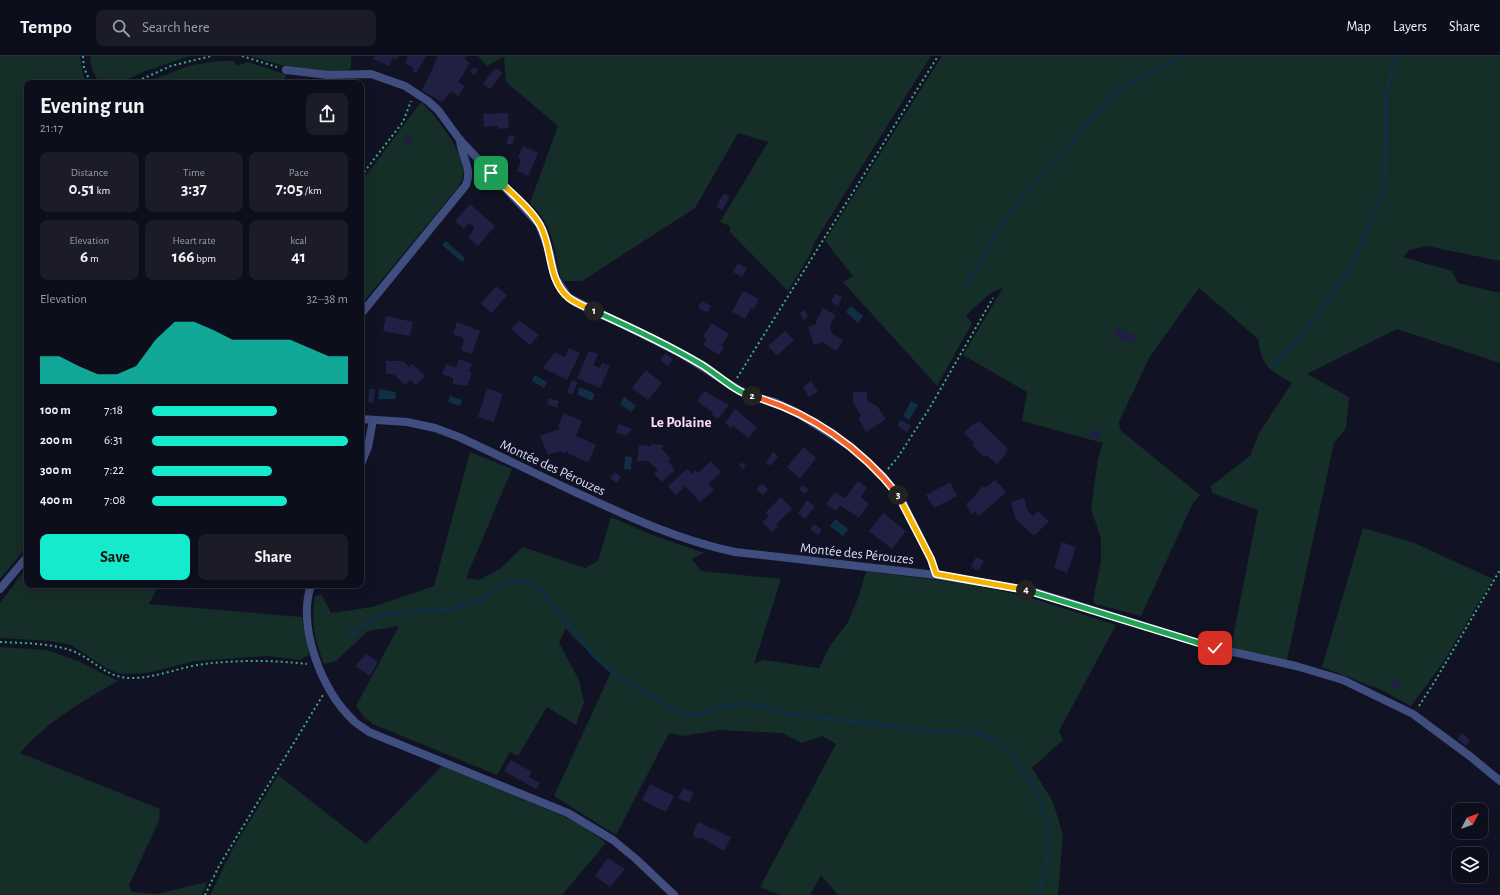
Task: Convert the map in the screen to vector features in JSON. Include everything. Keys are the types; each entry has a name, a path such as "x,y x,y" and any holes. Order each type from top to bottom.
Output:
{"street":[{"path":"286,70 328,75 371,74 415,91 438,110 460,140 540,224 550,253 555,277 568,297 682,354 747,395 775,402 816,424 852,447 882,475 901,499 931,559 936,574"},
{"path":"364,310 466,185 469,168 461,148 460,140"},
{"name":"Montée des Pérouzes","path":"364,419 407,422 435,428 459,437 618,512 675,536 708,546 735,552 936,574 1029,590 1215,648 1296,666 1343,680 1414,714 1471,757 1500,782"},
{"path":"364,457 368,447 373,420"},
{"path":"0,589 24,561"},
{"path":"310,588 307,597 308,626 316,665 328,685 354,721 369,732 568,814 613,840 636,859 674,895"}],"path":[{"path":"83,56 84,68 90,80"},
{"path":"139,80 171,66 211,56"},
{"path":"242,56 286,70"},
{"path":"732,386 938,56"},
{"path":"364,172 403,122 415,91"},
{"path":"882,475 898,457 926,415 993,298"},
{"path":"1414,714 1500,570"},
{"path":"0,642 58,647 71,650 100,669 114,675 131,678 203,664 238,661 280,661 316,665"},
{"path":"206,895 219,866 328,685"}],"green space":[{"path":"0,56 80,56 83,75 86,80 24,80 24,550 0,579"},
{"path":"90,56 189,56 124,80 100,80 97,78 92,69"},
{"path":"250,56 351,56 351,69 347,71 321,71 298,69"},
{"path":"478,56 931,56 814,243 811,253 788,291 730,232 730,226 720,222 768,142 738,133 695,208 582,281 563,281 559,274 553,244 548,229 541,216 530,203 558,126 506,82 504,57 487,66"},
{"path":"942,56 1500,56 1500,261 1427,246 1409,250 1403,257 1452,271 1458,283 1500,293 1500,363 1397,329 1307,374 1349,397 1346,428 1334,443 1287,660 1231,648 1258,510 1212,493 1211,486 1250,456 1259,433 1292,383 1272,371 1264,362 1258,339 1199,288 1149,358 1119,422 1120,430 1200,495 1193,503 1141,616 1095,604 1093,600 1101,562 1101,538 1091,509 1098,458 1103,443 1022,421 1027,392 963,355 1003,288 992,292 966,315 972,323 937,386 843,282 853,276 825,241"},
{"path":"220,61 233,61 237,66 248,62 287,75 284,80 153,80 191,65"},
{"path":"421,102 446,132 457,151 464,170 459,186 364,301 364,178"},
{"path":"470,452 512,469 466,578 479,580 501,568 523,547 585,568 598,561 611,517 647,533 704,553 692,559 701,571 781,579 754,664 764,660 819,668 830,646 848,622 858,598 866,571 967,584 1025,596 1116,625 1059,731 1063,740 1032,768 1053,802 1063,835 1058,895 838,895 821,875 810,895 780,895 760,887 836,744 822,736 802,743 782,733 719,730 682,736 669,733 616,835 554,796 611,672 571,635 566,628 559,643 579,680 584,702 576,725 547,707 518,756 510,752 497,775 373,724 363,716 356,706 399,626 368,631 336,661 324,664 313,623 315,596 322,595 331,613 372,607 434,586"},
{"path":"1363,528 1412,542 1493,579 1442,664 1411,706 1381,690 1322,667"},
{"path":"24,571 24,588 157,588 149,604 302,617 309,655 300,660 268,656 195,661 147,673 120,674 106,668 71,645 50,641 0,638 0,603"},
{"path":"0,647 47,650 78,661 118,681 78,704 53,722 20,753 160,809 159,821 129,885 132,892 157,894 207,882 202,895 0,895"},
{"path":"442,766 563,816 583,826 606,843 562,895 210,895 232,850 278,775 366,844"}],"water":[{"path":"446,241 465,258 462,262 442,245"},
{"path":"851,306 863,316 858,323 846,312"},
{"path":"535,375 547,382 544,388 532,381"},
{"path":"580,387 595,394 592,401 577,394"},
{"path":"379,389 396,392 395,399 378,399"},
{"path":"450,396 462,400 460,406 448,402"},
{"path":"624,397 636,406 631,412 620,404"},
{"path":"911,401 918,405 909,420 903,416"},
{"path":"625,456 632,457 631,470 624,469"},
{"path":"835,519 848,529 843,536 830,526"}],"building":[{"path":"375,56 399,56 397,60 393,58 389,66 373,59"},
{"path":"408,56 426,56 417,72 413,72 414,68 405,63"},
{"path":"438,56 467,56 464,58 470,63 458,82 465,86 458,96 451,91 442,102 422,91"},
{"path":"474,67 478,70 474,75 470,72"},
{"path":"495,68 503,73 490,89 483,84"},
{"path":"508,113 509,128 498,129 498,126 484,127 483,114"},
{"path":"406,134 413,139 409,145 402,140"},
{"path":"509,135 515,137 512,145 506,143"},
{"path":"523,146 538,153 528,176 517,171 521,160 518,158"},
{"path":"724,193 730,197 722,210 716,207"},
{"path":"470,204 495,226 478,246 468,237 475,228 469,223 464,229 455,221"},
{"path":"738,263 747,268 742,277 733,272"},
{"path":"496,286 507,295 492,313 481,304"},
{"path":"743,291 759,299 754,309 751,308 745,319 732,312"},
{"path":"835,294 842,297 838,306 831,302"},
{"path":"702,301 711,306 707,312 698,308"},
{"path":"823,308 836,315 830,326 832,334 843,340 837,351 822,342 814,345 808,327 816,324 816,321"},
{"path":"805,310 808,317 803,320 800,313"},
{"path":"386,316 413,322 410,336 383,331"},
{"path":"519,320 539,335 530,345 511,329"},
{"path":"457,322 480,331 472,354 461,350 464,340 462,337 453,334"},
{"path":"712,323 729,334 721,346 724,347 719,355 703,345 707,339 703,337"},
{"path":"1117,328 1136,335 1133,343 1114,337"},
{"path":"785,331 794,340 777,356 768,346"},
{"path":"569,348 580,353 567,380 543,368 555,352 565,357"},
{"path":"589,351 598,354 593,365 600,368 602,363 610,366 600,388 577,378"},
{"path":"665,353 673,359 668,366 660,360"},
{"path":"459,359 472,364 469,372 472,373 467,386 453,384 453,378 442,374 446,364 456,368"},
{"path":"386,361 403,361 409,367 412,364 425,376 416,385 410,380 405,385 394,374 386,374"},
{"path":"646,370 662,383 648,400 632,388"},
{"path":"572,380 578,382 572,395 567,392"},
{"path":"811,381 818,392 809,397 803,387"},
{"path":"487,388 503,394 494,422 478,417"},
{"path":"369,389 375,389 374,403 368,402"},
{"path":"704,391 729,405 718,419 712,415 713,413 697,401"},
{"path":"853,392 867,392 867,401 877,406 886,419 866,432 858,418 861,416 853,402"},
{"path":"549,398 559,401 557,408 547,404"},
{"path":"735,409 757,427 749,438 733,426 731,428 725,423"},
{"path":"564,413 582,421 576,436 596,445 588,462 569,454 568,452 562,453 561,451 548,455 540,436 560,429 558,426"},
{"path":"901,420 911,426 907,432 897,426"},
{"path":"979,421 1008,449 1005,453 1006,454 997,464 986,455 984,457 972,445 974,443 964,433 974,423 975,424"},
{"path":"619,424 632,429 626,436 616,432"},
{"path":"1090,429 1101,432 1098,440 1088,437"},
{"path":"651,444 664,445 661,448 671,459 668,461 675,470 662,482 654,474 658,470 648,461 637,461 639,445 651,446"},
{"path":"804,447 816,458 800,479 787,467"},
{"path":"773,452 778,456 771,466 766,462"},
{"path":"711,461 721,472 708,484 714,490 700,502 685,486 676,495 668,486 687,469 692,474 695,470 698,473"},
{"path":"741,462 746,466 743,469 739,465"},
{"path":"615,472 621,477 617,483 610,478"},
{"path":"995,480 1006,492 979,516 975,512 972,515 966,504 983,486 985,488"},
{"path":"858,481 867,488 861,497 869,504 859,518 840,505 836,511 826,504 835,492 845,498"},
{"path":"950,482 957,496 934,508 926,495"},
{"path":"762,483 768,489 763,495 756,490"},
{"path":"803,485 809,490 804,494 799,489"},
{"path":"781,497 792,509 776,524 778,526 772,532 762,522 769,516 765,513"},
{"path":"1024,498 1027,510 1033,516 1038,511 1049,521 1034,536 1015,518 1011,502"},
{"path":"807,500 815,506 805,519 798,513"},
{"path":"883,513 906,531 892,549 869,531"},
{"path":"814,524 822,530 818,535 810,529"},
{"path":"1062,542 1076,547 1067,573 1054,568"},
{"path":"976,557 984,561 978,571 971,566"},
{"path":"366,654 378,661 370,676 355,666"},
{"path":"1394,679 1401,683 1397,690 1389,686"},
{"path":"1462,733 1470,740 1466,746 1457,739"},
{"path":"511,760 532,772 529,777 540,783 536,789 504,771"},
{"path":"650,784 674,796 666,812 642,800"},
{"path":"683,788 694,793 689,803 678,798"},
{"path":"698,822 731,837 724,851 702,838 695,838 693,833"},
{"path":"608,858 625,869 610,887 595,876"}],"waterway":[{"path":"967,284 1001,226 1021,198 1077,137 1114,93 1181,56"},
{"path":"1275,365 1318,315 1350,268 1374,216 1383,190 1385,178 1386,97 1395,56"},
{"path":"348,636 372,620 390,613 451,609 483,599 498,587 516,581 528,581 541,591 594,656 613,673 681,714 694,715 725,706 747,703 791,714 933,731 975,732 994,739 1013,754 1037,793 1049,831 1047,858 1039,895"}],"district":[{"name":"Le Polaine","path":"681,422"}],"route":[{"path":"491,173 540,224 550,253 555,277 568,297 574,302 617,321 682,354 719,376 741,392 775,402 794,411 835,435 852,447 882,475 901,499 931,559 936,574 1029,590 1215,648"}]}
